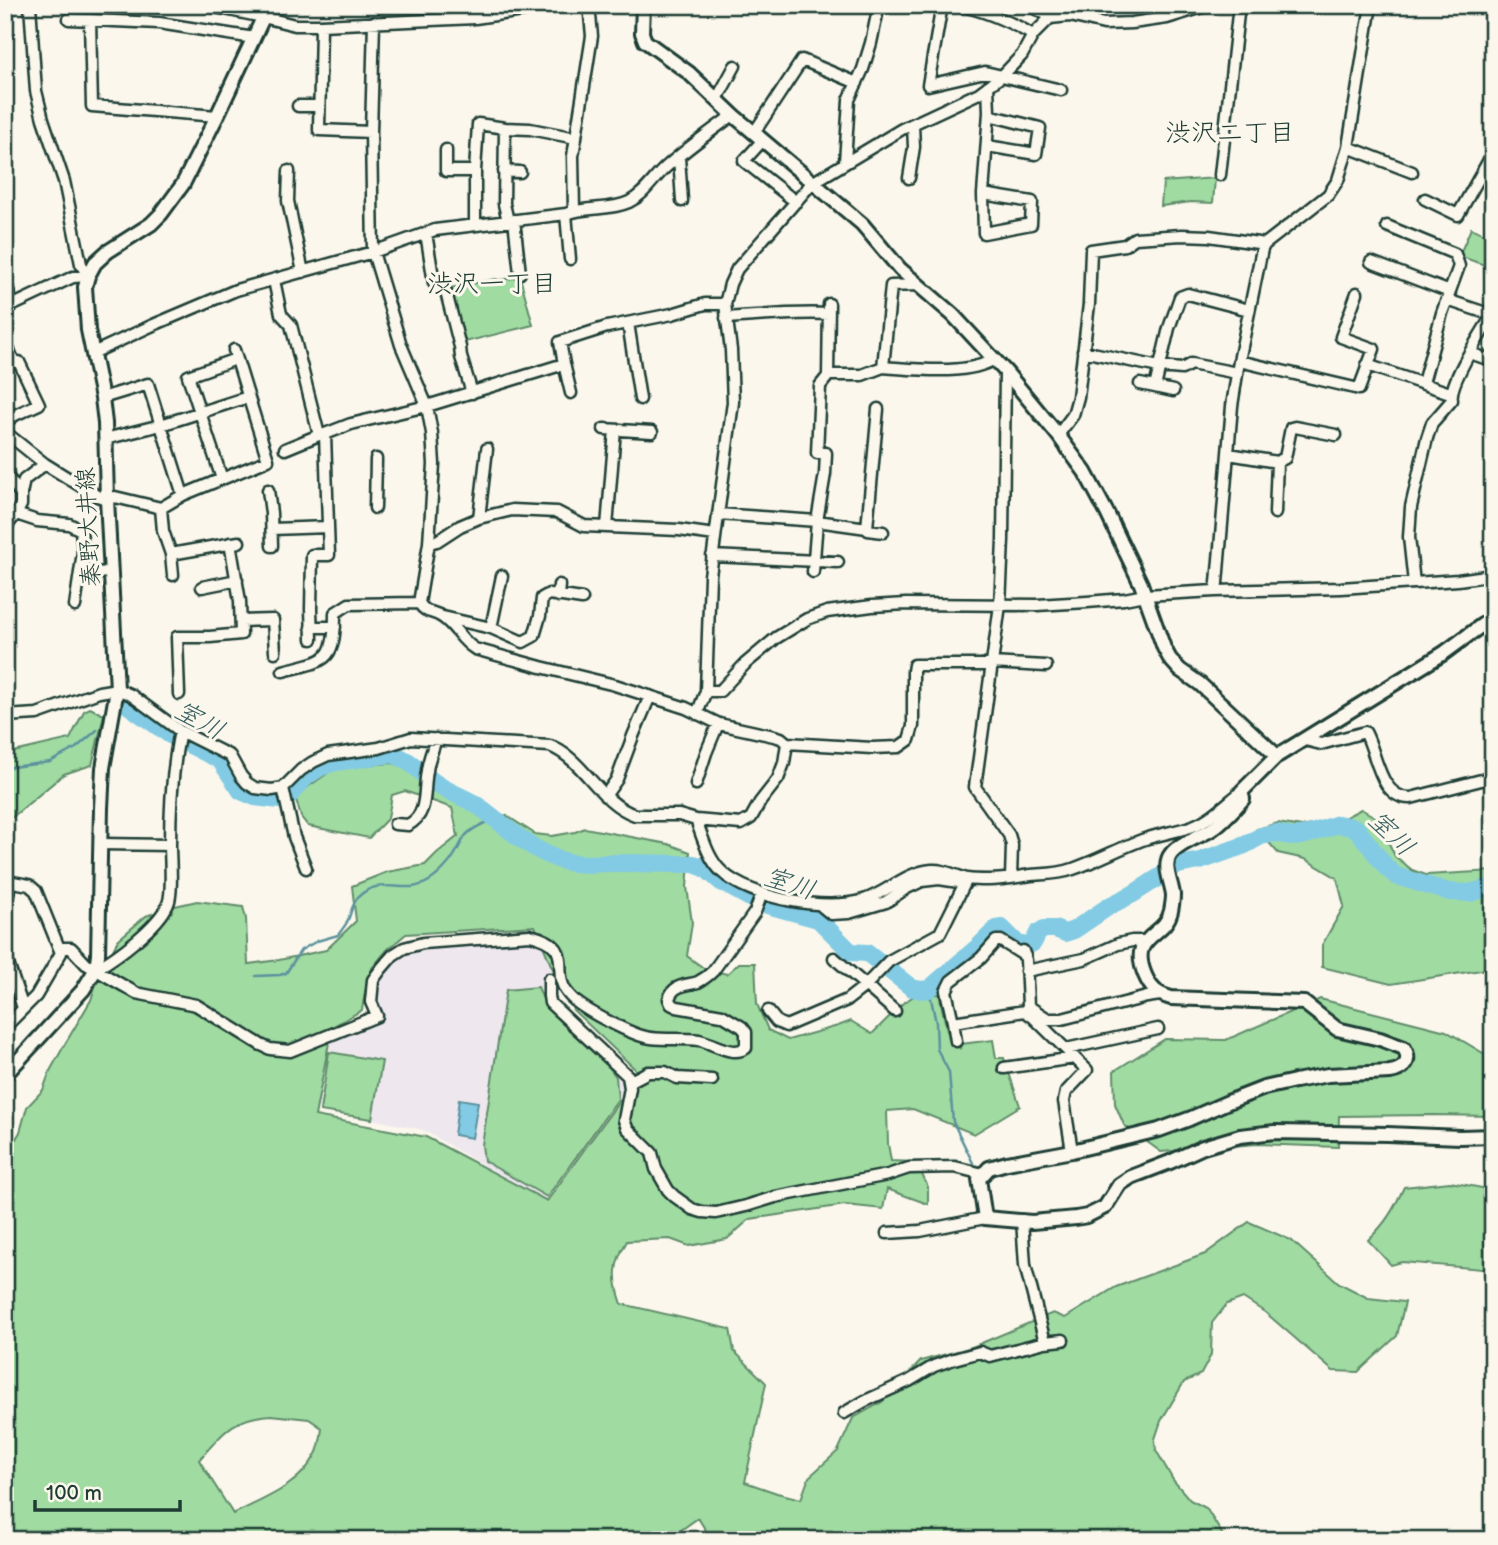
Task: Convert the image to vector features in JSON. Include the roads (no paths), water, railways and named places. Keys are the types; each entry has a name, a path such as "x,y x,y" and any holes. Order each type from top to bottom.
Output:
{"street":[{"path":"30,5 36,91 64,181 81,264 88,276"},
{"path":"205,5 266,11 295,25 321,26 475,18 564,5"},
{"path":"570,259 573,156 592,36 589,5"},
{"path":"643,5 642,33 645,41 689,73 733,115 862,224 900,269 953,315 1005,371 1085,472 1145,595 1170,659 1277,757"},
{"path":"845,162 849,100 872,43 879,5"},
{"path":"942,5 928,85 985,72 1061,90"},
{"path":"957,5 981,10 1033,35"},
{"path":"1030,5 1050,18"},
{"path":"1070,16 1075,5"},
{"path":"1167,18 1172,5"},
{"path":"697,714 706,691 712,556 733,402 725,304 737,269 812,183 902,129 979,93 1003,75 1022,55 1033,35 1050,18 1070,16 1104,24 1151,22 1209,5"},
{"path":"1220,175 1240,5"},
{"path":"1215,591 1237,373 1262,249 1328,195 1338,180 1348,147 1370,5"},
{"path":"88,276 95,263 107,252 150,225 183,184 266,11"},
{"path":"69,19 159,23 254,38"},
{"path":"90,20 92,106 217,116"},
{"path":"374,22 371,132 373,252 401,345 427,406 432,433 434,464 429,543 419,603"},
{"path":"321,26 319,130 371,132"},
{"path":"796,202 744,161 803,60 857,83"},
{"path":"717,99 735,66"},
{"path":"984,194 1032,202 1031,224 985,233 984,194 988,86"},
{"path":"298,106 319,106"},
{"path":"93,353 236,290 373,252 426,233 608,208 632,201 664,169 733,115"},
{"path":"987,146 1036,154 1040,128 989,115"},
{"path":"475,225 478,124 530,129 576,138"},
{"path":"909,178 914,147 913,125"},
{"path":"505,128 504,204 511,220 520,273"},
{"path":"1348,147 1412,172"},
{"path":"446,150 446,171 475,171"},
{"path":"1425,199 1458,215 1493,153"},
{"path":"679,157 682,201"},
{"path":"289,171 288,201 303,272"},
{"path":"504,171 520,172"},
{"path":"1387,226 1455,254 1460,266 1442,313 1423,383"},
{"path":"426,233 434,283 446,292 472,393"},
{"path":"1058,435 1073,415 1078,397 1089,304 1091,250 1125,245 1135,238 1182,235 1265,244"},
{"path":"1371,261 1492,314 1450,393 1452,400 1432,423 1427,438 1411,507 1409,537 1415,583"},
{"path":"5,279 9,307 73,277 88,276"},
{"name":"秦野大井線","path":"88,276 85,287 86,306 102,398 105,439 117,689 103,768 96,969"},
{"path":"274,280 281,314 291,325 322,435 329,555 312,555 312,639"},
{"path":"883,368 891,286 918,285"},
{"path":"1239,360 1359,389 1374,349 1341,337 1357,293"},
{"path":"1155,387 1169,328 1180,297 1188,294 1249,310"},
{"path":"571,393 560,342 607,327 672,314 705,304 725,304"},
{"path":"726,318 829,309 828,374 820,386 817,453 826,453 825,474 817,521 814,566"},
{"path":"628,323 640,399"},
{"path":"5,341 14,362 19,362 38,404 5,422"},
{"path":"1083,351 1159,367 1182,369 1191,364 1237,373"},
{"path":"1470,353 1493,362"},
{"path":"5,432 45,464 88,491 107,499 115,497 162,508 183,495 268,460 235,355 188,376 222,478"},
{"path":"828,374 862,374 883,368 947,370 987,364 994,359"},
{"path":"285,449 351,424 427,406 564,364"},
{"path":"1367,365 1450,393"},
{"path":"1005,371 1000,605 975,787 1009,835 1013,845 1011,878"},
{"path":"102,398 148,384 183,495"},
{"path":"1140,384 1172,391"},
{"path":"105,439 161,425 248,397"},
{"path":"867,528 878,409"},
{"path":"1229,454 1277,462 1285,458 1291,428 1336,435"},
{"path":"607,527 610,430 652,432"},
{"path":"479,518 487,449"},
{"path":"375,508 376,459"},
{"path":"1275,513 1277,462"},
{"path":"5,528 21,505 24,481 45,464"},
{"path":"5,474 21,494"},
{"path":"268,490 272,546"},
{"path":"162,508 163,531 171,554 173,575"},
{"path":"429,543 479,518 512,510 557,512 584,526 679,530 715,535"},
{"path":"16,514 37,521 69,524 81,530 83,552 75,606"},
{"path":"719,514 817,521 883,532"},
{"path":"272,529 328,527"},
{"path":"171,554 235,543 242,634 210,638 177,632 179,694"},
{"path":"712,556 814,566 838,562"},
{"path":"80,574 111,572"},
{"path":"706,691 720,691 745,664 776,638 807,619 827,612 906,604 1087,602 1215,591 1341,588 1493,575"},
{"path":"491,628 502,576"},
{"path":"202,587 237,580"},
{"path":"283,671 321,661 331,652 335,613 349,604 419,603 426,611 442,617 491,628 523,642 534,636 542,598 558,590 582,599"},
{"path":"442,617 475,649 615,685 686,708 718,724 774,736 787,743 899,747 909,740 913,726 914,665 1046,666"},
{"path":"696,820 710,857 721,871 761,895 805,904 862,900 877,895 915,873 932,870 944,870 966,881 1073,870 1143,840 1193,826 1207,818 1241,792 1277,757 1444,653 1493,617"},
{"path":"241,621 273,620 275,652"},
{"path":"312,627 335,627"},
{"path":"5,716 37,714 99,692 117,689 131,695 180,733 230,755 247,783 255,788 272,790 283,790 301,770 328,755 380,748 411,738 550,746 568,755 617,807 635,815 679,815 696,820 741,824 751,818 778,779 787,743"},
{"path":"606,796 617,779 650,696"},
{"path":"696,784 718,724"},
{"path":"1305,740 1321,744 1365,732 1387,785 1403,798 1493,777"},
{"path":"5,1075 83,990 96,969 116,958 159,918 167,907 170,900 171,788 180,733"},
{"path":"395,824 408,825 423,811 427,769 436,739"},
{"path":"283,790 306,868"},
{"path":"985,1218 979,1179 989,1168 1159,1130 1252,1093 1295,1080 1328,1075 1390,1072 1405,1067 1406,1051 1400,1046 1337,1029 1304,1003 1171,998 1160,995 1151,988 1142,966 1141,953 1146,941 1171,914 1173,897 1167,866 1170,854 1213,828 1231,813 1243,799 1241,792"},
{"path":"100,844 170,845"},
{"path":"768,1011 786,1026 847,1000 889,961 940,933 966,881"},
{"path":"5,908 13,882 29,885 36,891 61,953 36,996 5,1027"},
{"path":"59,948 71,948 86,964 136,993 196,1005 261,1045 279,1051 290,1051 377,1016 371,1002 373,980 393,955 404,947 423,943 530,935 552,943 558,951 562,978 571,999 634,1034 648,1038 700,1040 742,1051 746,1048 747,1040 742,1027 722,1015 677,1007 671,1004 669,999 676,988 706,978 713,971 755,912 761,895"},
{"path":"956,1041 946,991 951,981 981,958 996,941 1024,953 1026,1008 1087,1070 1066,1093 1064,1101 1072,1151"},
{"path":"1026,971 1084,959 1118,944 1146,941"},
{"path":"5,955 23,1008"},
{"path":"834,958 895,1011"},
{"path":"562,978 545,979 550,1003 628,1076 630,1088 624,1120 627,1128 652,1153 656,1169 667,1190 692,1209 716,1213 775,1197 888,1175 909,1168 955,1167 983,1174"},
{"path":"953,1022 1026,1008 1048,1019 1062,1019 1160,995"},
{"path":"1066,1049 1158,1029"},
{"path":"1004,1068 1075,1058"},
{"path":"629,1082 648,1072 665,1072 677,1078 712,1080"},
{"path":"887,1233 920,1231 985,1218 1032,1222 1087,1216 1105,1207 1119,1185 1131,1177 1203,1147 1240,1136 1275,1132 1493,1136"},
{"path":"1022,1220 1025,1265 1045,1342"},
{"path":"845,1413 934,1366 954,1359 980,1352 990,1356 1063,1340"}],"water":[{"path":"459,1099 478,1102 472,1138 454,1135"}],"waterway":[{"name":"室川","path":"129,706 170,735 220,760 241,791 255,797 280,800 288,797 307,776 321,767 335,762 392,754 411,763 443,788 479,806 520,838 549,855 580,864 694,864 705,868 721,882 748,897 818,919 851,952 867,953 912,988 921,990 929,989 996,929 1002,928 1018,944 1027,946 1033,943 1038,933 1044,929 1065,933 1074,930 1178,865 1200,861 1245,845 1261,836 1276,833 1294,837 1338,824 1356,828 1396,876 1449,892 1469,893 1493,887"},
{"name":"室川","path":"5,768 50,762 76,748 97,730"},
{"path":"256,976 286,973 301,950 317,941 338,935 356,900 367,890 384,886 411,887 432,879 450,861 466,835 494,819"},
{"path":"929,989 936,1023 937,1049 949,1072 953,1122 973,1163"}],"district":[{"name":"渋沢二丁目","path":"1230,132"},
{"name":"渋沢一丁目","path":"492,283"}]}
